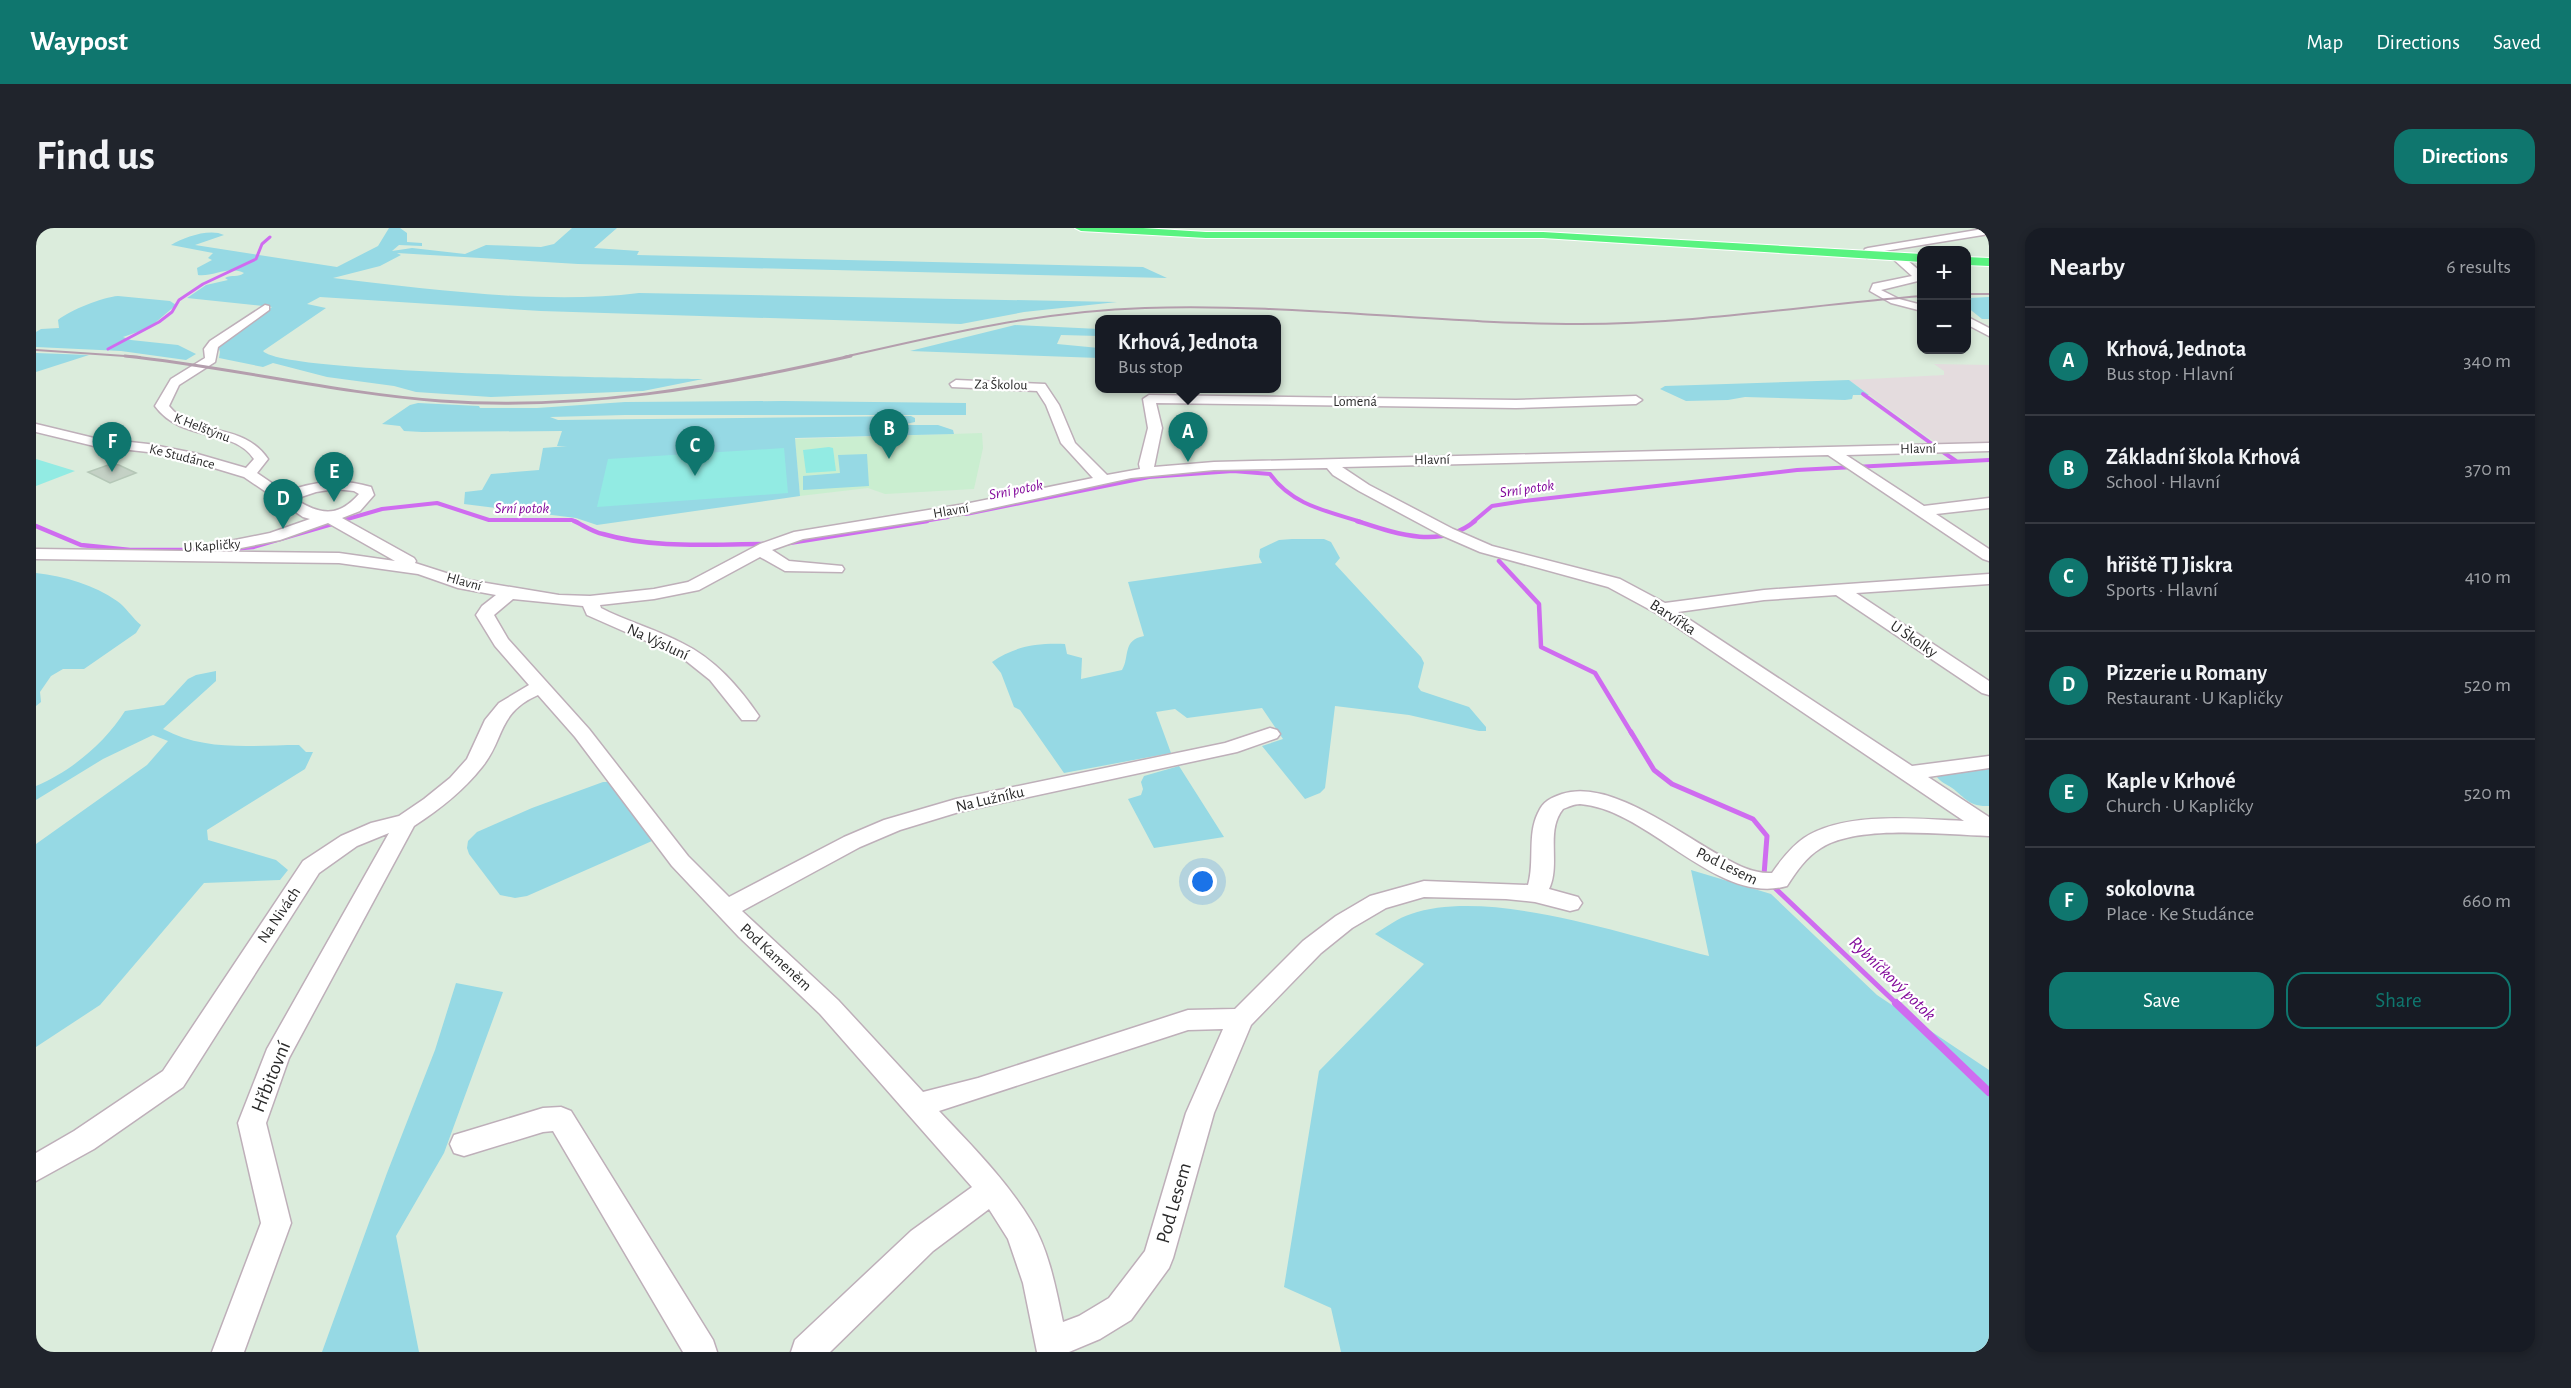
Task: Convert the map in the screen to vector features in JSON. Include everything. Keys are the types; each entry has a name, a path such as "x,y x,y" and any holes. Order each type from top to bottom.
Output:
{"main road":[{"path":"1081,228 1206,235 1543,234 1917,258"},
{"path":"1971,261 1989,262"}],"street":[{"path":"1866,255 1866,252 1893,246 1989,231"},
{"path":"1896,256 1917,274 1918,278 1877,286 1875,291 1895,301 1917,307"},
{"name":"K Helštýnu","path":"249,474 261,459 254,448 180,422 165,413 162,406 175,379 211,359 210,349 214,344 265,309"},
{"path":"1971,323 1989,333"},
{"name":"Za Školou","path":"957,384 1041,387 1055,406 1065,437 1074,451 1103,479"},
{"name":"Lomená","path":"1148,471 1146,464 1155,433 1149,399 1516,404 1636,400"},
{"name":"Ke Studánce","path":"36,428 94,442 148,448 194,457 249,474 286,497"},
{"name":"Hlavní","path":"36,554 172,552 321,557 421,569 464,584 510,593 559,600 590,601 685,588 709,579 782,540 975,507 1148,471 1207,466 1989,447"},
{"path":"1831,451 1989,556"},
{"name":"Barvířka","path":"1331,463 1338,472 1364,488 1452,535 1486,549 1614,583 1662,609 1989,828"},
{"name":"U Kapličky","path":"172,552 255,542 334,520 355,508 367,495 366,490 358,488 320,485 286,497"},
{"path":"286,497 308,514 334,520 421,569"},
{"path":"1922,511 1989,503"},
{"path":"764,549 785,566 836,570"},
{"path":"1662,609 1764,595 1989,579"},
{"name":"U Školky","path":"1838,589 1989,689"},
{"name":"Pod Kameněm","path":"510,593 488,610 485,618 501,642 582,733 680,861 726,909 829,1007 992,1189 1021,1233 1039,1283 1057,1349"},
{"name":"Na Výsluní","path":"590,601 592,611 677,647 706,667 734,693 749,716"},
{"name":"Na Nivách","path":"36,1168 84,1140 173,1079 311,867 349,841 379,828 406,821 457,783 476,761 495,720 506,707 524,694 540,687"},
{"name":"Na Lužníku","path":"726,909 852,842 892,825 956,806 1230,748 1270,734"},
{"path":"1910,773 1989,762"},
{"name":"Pod Lesem","path":"1535,894 1542,885 1544,876 1546,823 1554,804 1563,799 1584,798 1615,805 1738,874 1764,884 1779,880 1795,857 1815,842 1839,834 1876,827 1989,828"},
{"name":"Hřbitovní","path":"228,1352 276,1223 252,1123 276,1057 406,821"},
{"name":"Pod Lesem","path":"1057,1349 1119,1309 1158,1258 1200,1113 1241,1019 1312,947 1344,922 1377,902 1424,889 1464,888 1535,894 1570,903"},
{"path":"919,1105 978,1089 1188,1020 1241,1019"},
{"path":"464,1144 543,1120 561,1119 701,1352"},
{"path":"807,1352 922,1241 992,1189"}],"shaded area":[{"path":"389,228 400,228 407,233 407,242 422,243 422,246 399,245 392,251 412,248 465,254 486,245 541,247 554,244 572,228 617,228 594,248 639,251 637,255 1143,267 1167,278 578,264 397,253 401,255 380,266 333,278 447,291 526,296 603,296 639,293 1117,302 1024,312 961,324 541,311 320,297 307,304 326,308 263,351 285,359 396,370 703,379 643,391 491,397 416,392 394,386 327,377 273,363 263,367 219,358 218,346 272,307 187,298 206,285 228,280 225,278 244,273 233,270 198,275 197,268 212,260 208,258 213,253 171,245 197,234 212,232 224,235 195,245 337,267 378,246"},
{"path":"118,296 170,301 176,305 149,328 123,337 131,340 178,345 196,354 186,360 121,351 36,347 36,332 41,329 59,328 58,320 70,312 96,301"},
{"path":"1989,297 1989,319 1982,319 1971,310 1971,298"},
{"path":"1015,325 1095,329 1095,336 1061,335 1057,344 1095,348 1095,358 910,351"},
{"path":"36,353 89,355 36,372"},
{"path":"1934,364 1989,365 1989,443 1939,445 1849,380 1944,375 1944,371"},
{"path":"1849,380 1869,395 1853,395 1852,399 1845,400 1745,397 1728,400 1686,401 1660,389 1665,386"},
{"path":"625,402 966,403 966,415 550,417 558,420 911,416 915,418 915,422 901,425 938,425 953,430 954,434 795,438 800,496 597,525 576,518 464,504 465,492 482,490 491,474 539,470 543,448 567,446 557,446 562,431 422,432 404,431 400,426 382,424 410,405 418,403 479,406 480,408 537,408"},
{"path":"982,433 983,448 974,489 885,494 868,488 800,496 795,439"},
{"path":"784,448 788,493 597,507 608,459"},
{"path":"833,448 836,471 806,473 803,450"},
{"path":"867,454 869,486 803,490 803,476 840,473 838,455"},
{"path":"36,459 75,471 36,486"},
{"path":"1324,539 1331,542 1340,558 1335,564 1421,657 1424,663 1418,687 1421,691 1469,707 1486,727 1486,731 1409,715 1335,706 1325,788 1320,793 1305,799 1262,746 1283,739 1262,708 1187,718 1175,709 1156,712 1171,753 1064,773 1020,710 1014,707 1001,673 992,662 1018,649 1045,644 1065,644 1067,654 1082,658 1081,679 1122,670 1129,645 1137,638 1144,636 1128,582 1262,563 1259,557 1260,549 1279,540"},
{"path":"36,573 58,576 99,590 120,603 141,625 136,633 84,669 63,669 51,676 40,692 41,702 36,706"},
{"path":"216,671 216,681 163,729 179,736 213,744 230,746 299,745 306,752 313,752 305,769 207,830 208,840 276,860 288,870 280,880 204,883 100,1005 36,1047 36,844 147,765 168,741 153,735 103,759 36,800 36,786 74,765 86,755 117,723 125,711 164,705 188,679"},
{"path":"1179,766 1224,837 1154,848 1128,799 1141,795 1143,789 1141,782 1144,776"},
{"path":"1989,768 1989,806 1971,803 1937,777 1943,774"},
{"path":"603,782 610,782 654,838 652,841 527,896 515,898 500,895 469,854 468,841 477,832 532,808"},
{"path":"1691,870 1771,894 1877,995 1989,1070 1989,1352 1341,1352 1331,1308 1284,1287 1319,1071 1424,964 1375,934 1411,914 1443,907 1480,906 1560,917 1709,956"},
{"path":"456,983 503,992 444,1153 396,1236 419,1352 322,1352 387,1173 435,1050"}],"building":[{"path":"111,464 136,473 110,483 88,472"}],"waterway":[{"path":"108,349 159,322 172,312 179,300 203,284 256,259 262,244 270,237"},
{"path":"1863,394 1932,444"},
{"path":"1943,452 1956,461"},
{"name":"Srní potok","path":"1473,522 1492,506 1524,501 1797,470 1989,460"},
{"name":"Srní potok","path":"966,514 1149,477 1233,471 1270,474 1279,485 1299,500 1361,522"},
{"name":"Srní potok","path":"337,522 382,509 437,503 489,520 572,520 577,522"},
{"name":"Srní potok","path":"918,522 948,517"},
{"name":"Srní potok","path":"36,526 81,545 130,550 221,550 253,547 342,521"},
{"name":"Srní potok","path":"574,521 599,533 642,542 683,545 764,544"},
{"name":"Srní potok","path":"783,544 927,521"},
{"name":"Srní potok","path":"1357,521 1401,534 1432,537 1461,530 1475,521"},
{"name":"Rybníčkový potok","path":"1499,561 1539,604 1541,647 1595,673 1632,734"},
{"name":"Rybníčkový potok","path":"1631,732 1654,770 1672,784 1753,819 1767,836 1764,875"},
{"name":"Rybníčkový potok","path":"1775,888 1898,1005"},
{"name":"Rybníčkový potok","path":"1896,1003 1989,1092"}],"railway":[{"path":"1971,294 1989,294"},
{"path":"844,357 993,325 1107,310 1254,308 1471,321 1580,324 1709,318 1917,296"},
{"path":"36,350 140,357"},
{"path":"125,356 401,397 493,403 544,403 647,394 749,378 851,356"}],"place":[{"name":"Základní škola Krhová","path":"889,459"},
{"name":"Krhová, Jednota","path":"1188,462"},
{"name":"sokolovna","path":"112,472"},
{"name":"hřiště TJ Jiskra","path":"695,476"},
{"name":"Kaple v Krhové","path":"334,502"},
{"name":"Pizzerie u Romany","path":"283,529"}]}
